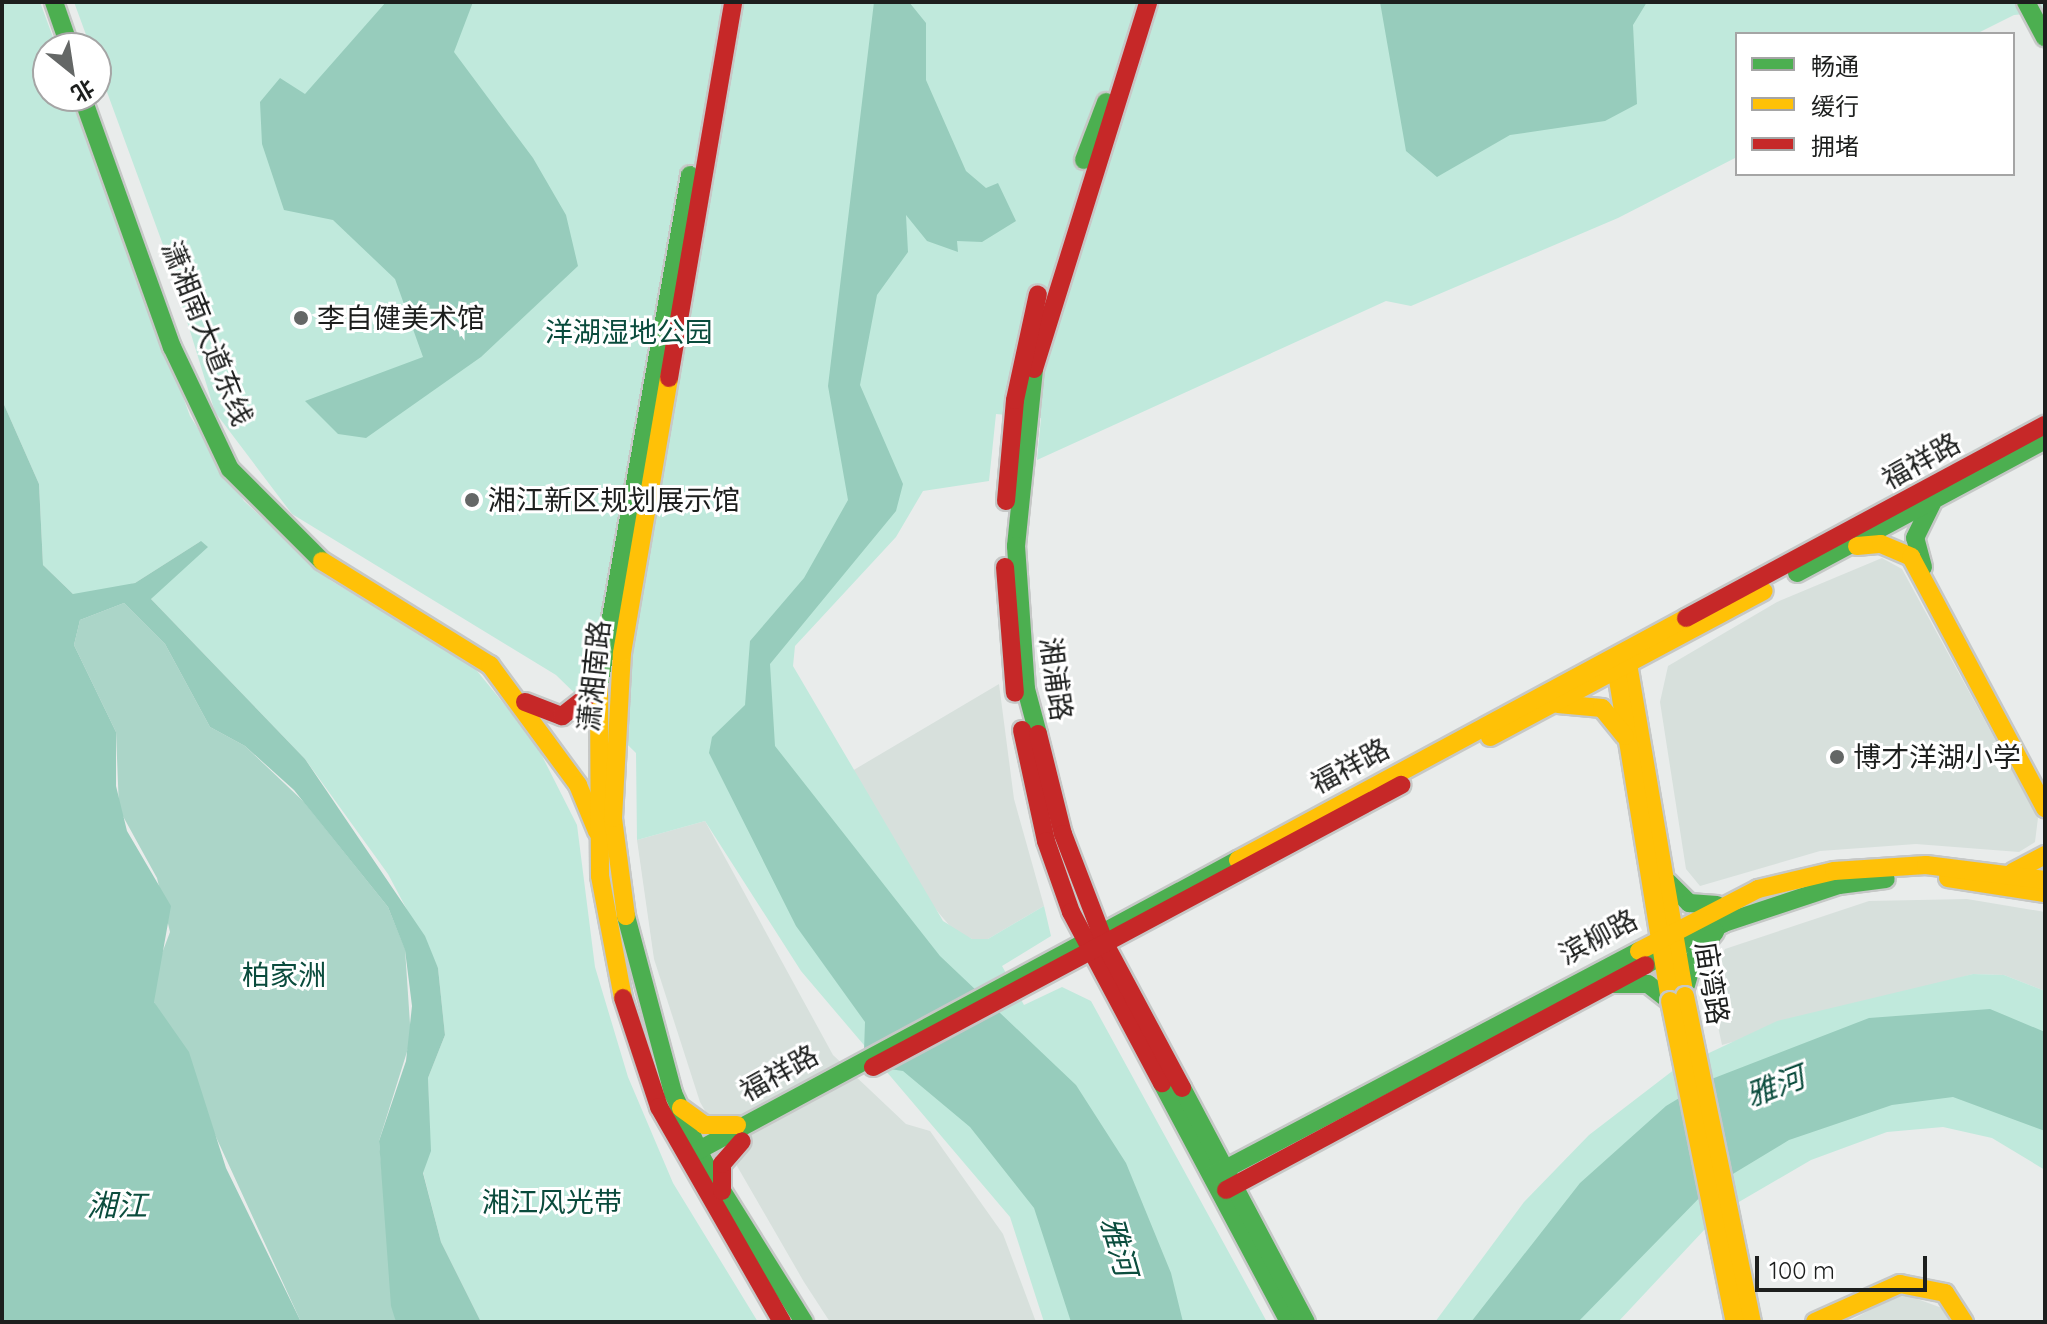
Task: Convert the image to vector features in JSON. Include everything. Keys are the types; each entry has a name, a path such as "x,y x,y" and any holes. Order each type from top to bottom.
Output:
{"main road":[{"path":"52,2 62,32"},
{"name":"潇湘南路","path":"720,2 598,688 597,833 621,990 693,1160 782,1322"},
{"name":"潇湘南路","path":"733,2 614,717 622,908 693,1160 725,1197 804,1322"},
{"name":"湘浦路","path":"1136,2 1031,321 1007,473 1014,687 1064,895 1096,943 1222,1181 1289,1322"},
{"name":"湘浦路","path":"1096,943 1086,896 1050,792 1026,689 1019,473 1053,284 1148,2"},
{"path":"2026,2 2045,37"},
{"path":"2039,2 2045,12"},
{"name":"潇湘南大道东线","path":"91,112 185,368 211,427 256,494 328,561 482,652 539,713 573,713 598,688"},
{"name":"潇湘南大道东线","path":"91,112 172,347 230,469 308,550 479,655 522,705 578,785 597,833"},
{"name":"福祥路","path":"693,1160 758,1117 1096,943 1622,661 2045,425"},
{"name":"福祥路","path":"1139,920 1551,705 1622,661 1669,643 2045,440"},
{"path":"1939,498 1918,523 1916,552 2045,795"},
{"path":"1843,550 1881,544 1911,557 2045,808"},
{"path":"1640,715 1648,667 1669,643"},
{"name":"庙湾路","path":"1622,661 1640,715 1659,882 1735,1322"},
{"name":"庙湾路","path":"1622,661 1632,754 1659,882"},
{"path":"1551,705 1602,708 1632,754"},
{"path":"2008,872 2045,855"},
{"name":"滨柳路","path":"1268,1157 1667,933 1834,871 1926,865 2008,872 2045,880"},
{"name":"滨柳路","path":"1222,1181 1670,952 1726,912 1875,879 1957,879 2045,893"},
{"path":"1607,985 1648,984 1678,998 1693,960 1726,912 1689,903 1659,882 1650,922 1616,960"},
{"path":"1044,969 1068,936 1064,895"},
{"path":"1044,969 1081,971 1120,989 1125,950 1139,920 1107,917 1086,896"},
{"name":"湘浦路","path":"1120,989 1200,1123 1222,1181 1256,1228 1306,1322"},
{"name":"庙湾路","path":"1678,998 1752,1322"},
{"name":"福祥路","path":"693,1160 742,1141 864,1065"},
{"path":"675,1098 704,1125 729,1127 758,1117"},
{"path":"1200,1123 1230,1149 1268,1157 1252,1196 1256,1228"},
{"path":"725,1197 722,1164 742,1141"},
{"path":"1815,1322 1900,1284 1945,1293 1962,1322"},
{"path":"1825,1322 1899,1288 1942,1297 1962,1322"}],"shaded area":[{"name":"博才洋湖小学","path":"1882,558 1902,569 2038,818 2035,842 2019,852 1916,844 1820,851 1700,886 1686,869 1660,702 1668,666 1777,602"},
{"path":"999,684 1014,799 1044,906 988,939 972,939 955,932 932,905 852,771"},
{"path":"705,821 833,1055 906,1124 930,1131 1003,1234 1036,1322 830,1322 700,1102 654,959 637,840"},
{"path":"1967,899 2045,912 2045,991 2004,975 1973,974 1722,1045 1708,980 1725,949 1869,901"},
{"path":"1901,1293 1942,1308 1950,1322 1848,1322"}],"green space":[{"name":"湘江风光带","path":"2,2 40,2 51,32 32,32 32,112 80,112 190,416 244,501 330,580 473,666 535,742 577,825 595,967 628,1077 673,1183 758,1322 481,1322 441,1242 423,1172 430,1151 428,1078 445,1035 438,968 388,874 305,759 151,599 201,541 135,583 90,596 73,594 43,565 39,484 2,400"},
{"name":"洋湖湿地公园","path":"74,2 2045,2 2045,12 2014,15 1980,32 1735,32 1735,158 1618,218 1411,306 1386,301 1037,460 1041,418 996,414 989,481 923,491 896,537 795,646 793,666 943,921 972,939 988,939 1044,906 1051,936 1002,966 1024,1005 1062,987 1091,1001 1267,1322 1044,1322 1010,1217 801,971 705,821 637,840 636,753 556,675 292,514 215,412 166,253 112,106 112,32 85,32"},
{"name":"柏家洲","path":"124,603 165,644 210,727 245,746 304,802 388,907 405,949 411,1039 379,1141 396,1322 301,1322 154,1002 152,980 170,932 157,878 119,809 116,732 74,645 80,620"},
{"path":"1973,974 2004,975 2045,991 2045,1170 1992,1138 1943,1127 1887,1132 1811,1160 1720,1213 1618,1322 1435,1322 1524,1202 1589,1135 1675,1069 1777,1021"}],"water":[{"path":"386,2 473,2 454,52 533,158 566,215 578,266 481,357 366,438 338,434 305,401 423,357 395,279 333,220 284,210 262,144 260,102 280,78 305,94"},
{"name":"雅河","path":"874,2 909,2 926,23 926,80 966,171 986,188 998,183 1016,221 982,242 957,241 958,252 927,241 906,215 908,252 877,295 860,385 903,484 896,511 770,664 775,746 940,956 1076,1085 1126,1163 1171,1273 1183,1322 1071,1322 1034,1208 970,1127 903,1071 883,1068 864,1051 865,1022 796,926 709,753 712,737 745,705 750,641 804,578 848,500 828,386"},
{"path":"1380,2 1647,2 1633,25 1637,104 1605,121 1510,135 1437,177 1406,151"},
{"name":"湘江","path":"2,400 39,484 43,565 73,594 135,583 201,541 208,547 151,599 305,759 425,936 438,968 445,1035 428,1078 431,1151 423,1173 441,1242 481,1322 396,1322 391,1306 379,1141 406,1061 412,1006 405,950 388,907 294,790 245,746 210,727 165,644 124,603 80,620 74,645 116,732 116,786 127,831 171,906 154,1002 189,1052 226,1168 301,1322 2,1322"},
{"name":"雅河","path":"1990,1009 2045,1032 2045,1131 1953,1097 1892,1105 1789,1140 1708,1189 1578,1322 1471,1322 1580,1183 1666,1106 1709,1080 1869,1018"}],"traffic: fast":[{"path":"54,2 64,32"},
{"path":"2026,2 2045,37"},
{"path":"1084,160 1106,102"},
{"path":"88,112 172,347 230,469 322,561"},
{"path":"599,685 690,175"},
{"path":"1034,369 1016,546 1026,689 1038,734"},
{"path":"1797,573 2045,440"},
{"path":"1923,567 1915,538 1932,503"},
{"path":"688,1156 1238,860"},
{"path":"1645,965 1724,923 1839,885 1886,879"},
{"path":"1668,882 1689,903 1717,905"},
{"path":"626,916 673,1093 704,1162 804,1322"},
{"path":"1686,985 1693,960 1715,932"},
{"path":"1214,1175 1639,951"},
{"path":"1614,984 1648,984 1670,1001"},
{"path":"1162,1083 1289,1322"},
{"path":"1182,1088 1306,1322"}],"traffic: slow":[{"path":"626,916 613,818 622,653 669,378"},
{"path":"1857,546 1881,544 1911,557 2045,808"},
{"path":"322,561 490,665 578,785 597,831"},
{"path":"1490,737 1764,591"},
{"path":"1238,860 1686,618"},
{"path":"1626,652 1685,996"},
{"path":"1615,661 1670,1001"},
{"path":"599,685 600,876 623,998"},
{"path":"1558,704 1602,708 1625,736"},
{"path":"2013,872 2045,855"},
{"path":"1639,951 1758,889 1834,871 1926,865 2045,880"},
{"path":"1948,878 2045,893"},
{"path":"1685,996 1752,1322"},
{"path":"1670,1001 1735,1322"},
{"path":"681,1108 704,1125 737,1125"},
{"path":"1815,1322 1900,1284 1945,1293 1964,1322"}],"traffic: jam":[{"path":"669,378 733,2"},
{"path":"1034,369 1148,2"},
{"path":"1006,501 1015,400 1038,294"},
{"path":"1686,618 2045,425"},
{"path":"1005,567 1015,693"},
{"path":"525,702 562,716 598,688"},
{"path":"1022,730 1046,841 1071,912 1162,1083"},
{"path":"1038,734 1063,834 1106,946 1182,1088"},
{"path":"873,1067 1401,785"},
{"path":"1226,1190 1645,965"},
{"path":"623,998 659,1107 782,1322"},
{"path":"722,1191 722,1164 742,1141"}],"place":[{"name":"李自健美术馆","path":"301,318"},
{"name":"湘江新区规划展示馆","path":"472,500"},
{"name":"博才洋湖小学","path":"1837,757"}]}
